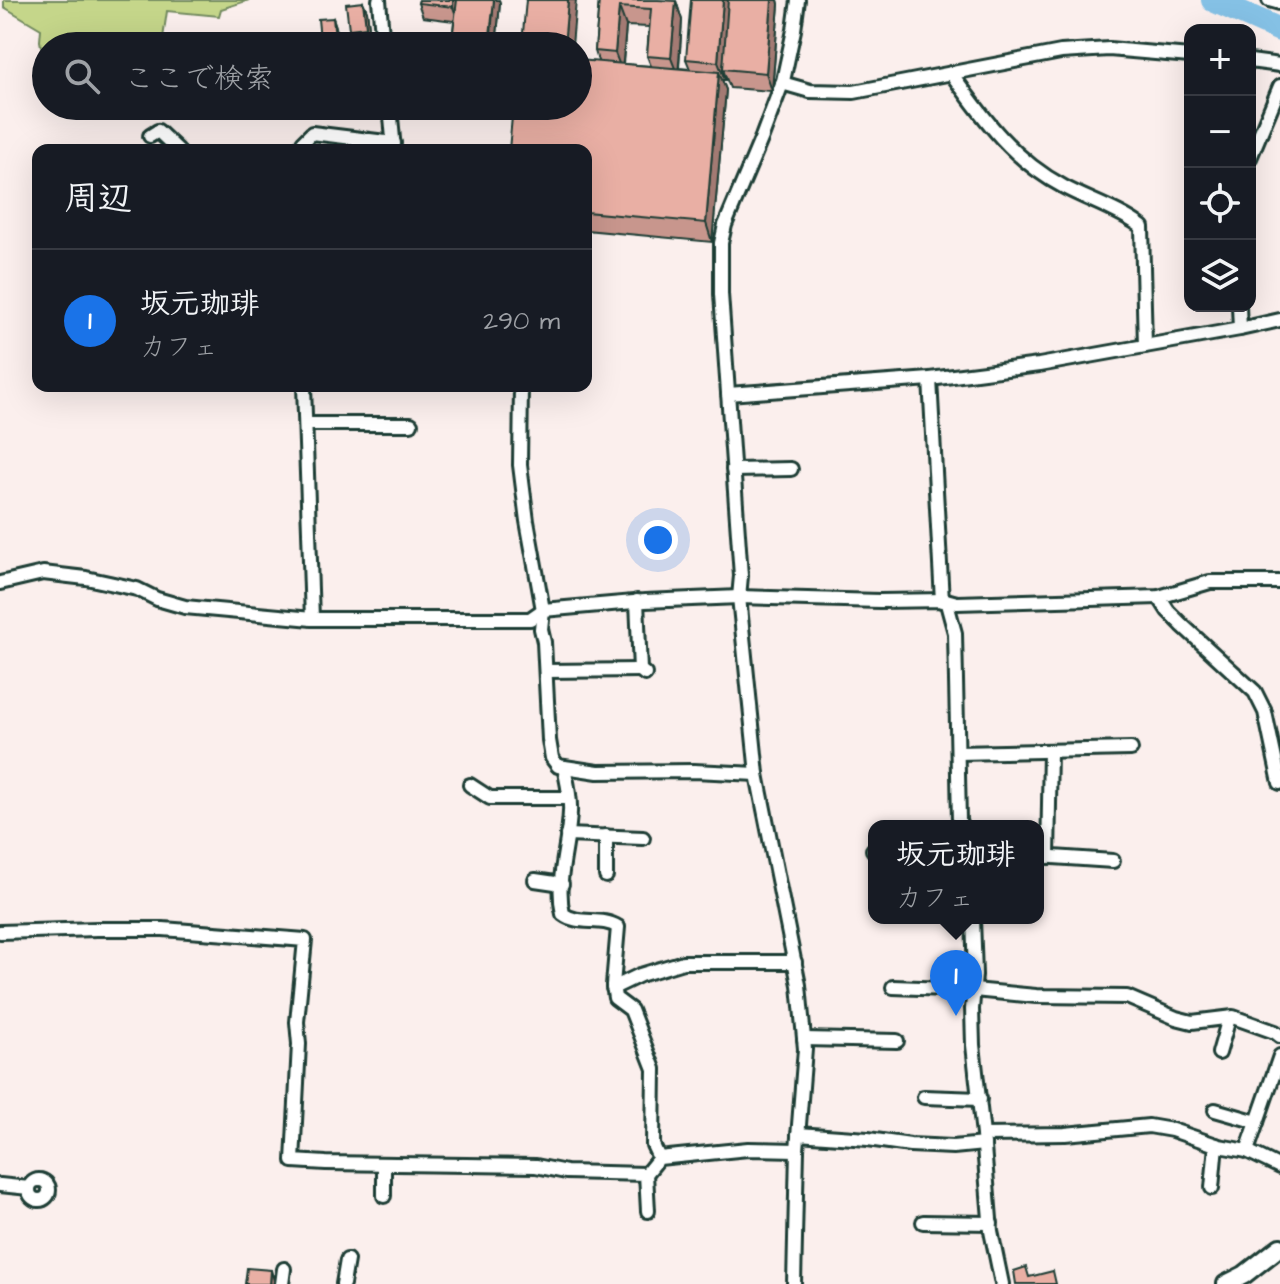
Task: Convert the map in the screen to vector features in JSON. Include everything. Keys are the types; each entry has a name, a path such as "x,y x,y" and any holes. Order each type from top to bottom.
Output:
{"street":[{"path":"379,0 382,32"},
{"path":"794,1284 797,1150 805,1049 795,962 757,774 739,597 741,576 721,294 721,243 725,225 782,83 798,0"},
{"path":"1269,0 1280,3"},
{"path":"782,83 810,91 854,92 1061,52 1109,49 1184,55"},
{"path":"1256,62 1280,65"},
{"path":"951,73 1011,150 1032,168 1142,227 1145,346"},
{"path":"1256,144 1280,86"},
{"path":"391,120 394,144"},
{"path":"150,136 158,131 172,144"},
{"path":"303,144 312,133 381,144"},
{"path":"1239,312 1240,329"},
{"path":"728,394 930,379 1039,365 1280,320"},
{"path":"930,379 944,600 955,633 959,820"},
{"path":"304,392 312,619"},
{"path":"521,392 520,465 543,610 541,629 552,758 558,766 598,772 757,774"},
{"path":"306,424 411,424"},
{"path":"733,470 791,469"},
{"path":"0,583 43,573 137,589 185,607 312,619 530,619 543,610 637,601 739,597 944,600 957,603 1159,597 1210,582 1280,582"},
{"path":"1159,597 1182,625 1255,692 1265,712 1280,783"},
{"path":"546,671 642,672 637,601"},
{"path":"958,753 1131,749"},
{"path":"1044,841 1050,751"},
{"path":"564,767 570,811 561,907 568,918 610,922 618,927 613,988 615,998 631,1010 654,1069 653,1145 659,1158"},
{"path":"470,785 490,798 569,798"},
{"path":"567,835 643,838"},
{"path":"606,836 606,876"},
{"path":"1044,856 1113,861"},
{"path":"535,880 562,884"},
{"path":"973,924 973,1045 991,1223 1002,1284"},
{"path":"0,932 163,929 305,940 297,1022 299,1044 293,1161 536,1166 566,1172 646,1174"},
{"path":"613,988 640,975 683,962 795,962"},
{"path":"893,987 1036,996 1127,997 1176,1018 1192,1022 1233,1017 1280,1036"},
{"path":"1219,1053 1229,1018"},
{"path":"804,1039 897,1041"},
{"path":"1247,1151 1280,1056"},
{"path":"924,1097 980,1099"},
{"path":"1215,1110 1257,1122"},
{"path":"798,1134 953,1147 984,1140 1149,1126 1247,1151 1280,1167"},
{"path":"1212,1188 1216,1145"},
{"path":"648,1211 646,1174 659,1158 748,1149 797,1150"},
{"path":"384,1164 384,1196"},
{"path":"0,1185 29,1188"},
{"path":"923,1222 991,1223"},
{"path":"1226,1284 1244,1275 1280,1247"},
{"path":"343,1284 347,1260"},
{"path":"282,1284 284,1269"}],"green space":[{"path":"4,0 249,0 221,9 219,16 167,11 164,32 41,32 41,29 4,7"}],"building":[{"path":"419,0 453,0 453,7 418,3"},
{"path":"457,0 494,0 490,32 453,32"},
{"path":"526,0 568,0 565,32 523,32"},
{"path":"599,0 676,1 671,58 647,56 651,9 619,7 615,53 595,51"},
{"path":"691,0 723,0 718,62 686,59"},
{"path":"728,0 772,0 766,73 723,69"},
{"path":"363,2 366,27 349,29 346,4"},
{"path":"333,18 334,32 319,32 318,19"},
{"path":"592,61 719,72 706,223 592,213 592,144 510,144 512,120 592,120"},
{"path":"1026,1267 1029,1277 1053,1271 1056,1284 1016,1284 1014,1271"},
{"path":"247,1268 271,1270 270,1284 245,1284"}],"waterway":[{"path":"1213,0 1280,30"}],"place":[{"name":"坂元珈琲","path":"956,1016"}]}
